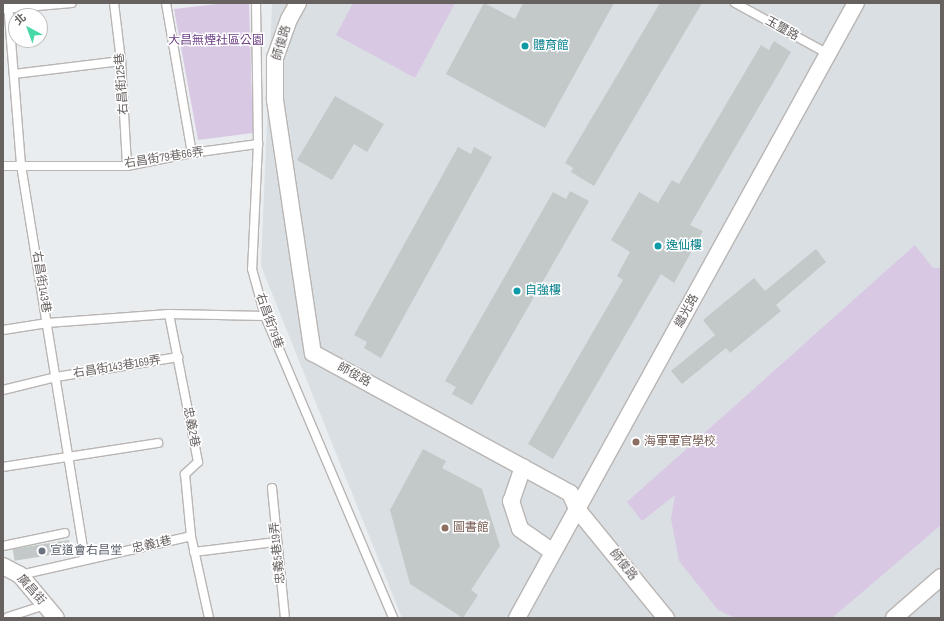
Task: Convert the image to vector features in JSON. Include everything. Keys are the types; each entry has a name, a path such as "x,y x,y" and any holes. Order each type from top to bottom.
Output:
{"street":[{"name":"師俊路","path":"298,3 289,19 275,58 274,100 314,353 570,493 577,509 666,618"},
{"name":"繼光路","path":"517,618 856,3"},
{"path":"523,467 511,501 520,529 553,552"},
{"name":"廣昌街","path":"3,566 20,575 56,618"},
{"path":"894,618 941,577"}],"lane":[{"path":"7,7 72,3"},
{"name":"右昌街125巷","path":"114,3 122,61 127,166"},
{"path":"166,3 192,153"},
{"name":"右昌街79巷","path":"256,3 258,144 252,269 265,316 393,618"},
{"name":"玉璽路","path":"735,3 828,54"},
{"name":"右昌街143巷","path":"7,7 22,165 86,560"},
{"path":"14,74 122,61"},
{"name":"右昌街79巷66弄","path":"3,166 127,166 192,153 258,144"},
{"path":"3,330 48,324 169,314 265,316"},
{"name":"忠義2巷","path":"169,314 198,462 185,474 190,536"},
{"name":"右昌街143巷169弄","path":"3,390 56,377 178,357"},
{"path":"3,467 158,443"},
{"name":"忠義5巷19弄","path":"272,488 276,542 285,618"},
{"path":"3,546 65,533"},
{"path":"190,536 209,618"},
{"name":"忠義1巷","path":"20,575 190,536"},
{"path":"194,552 276,542"},
{"path":"8,617 45,605"}],"shaded area":[{"name":"海軍軍官學校","path":"272,3 941,3 941,618 402,618 261,266"}],"green space":[{"name":"大昌無煙社區公園","path":"226,3 249,3 253,133 198,140 174,9"},
{"path":"353,3 455,3 415,78 336,35"},
{"path":"915,245 933,268 941,268 941,525 832,618 735,618 718,610 679,561 671,519 675,495 642,521 627,502"}],"building":[{"name":"體育館","path":"484,3 515,19 523,3 614,3 545,128 446,74"},
{"path":"660,3 702,3 594,186 571,172 573,168 565,163"},
{"name":"逸仙樓","path":"774,41 791,52 690,225 703,231 674,283 661,274 553,459 528,444 623,280 617,276 630,252 611,240 639,192 658,203 672,180 679,184 761,45 769,50"},
{"path":"335,96 384,124 367,152 354,144 332,180 297,160"},
{"path":"458,147 471,154 474,147 492,157 381,358 364,348 367,342 354,335"},
{"name":"自強樓","path":"570,191 589,201 472,405 452,394 456,387 445,381 553,192 566,199"},
{"path":"816,249 826,262 776,305 781,311 730,353 726,348 682,384 671,371 715,335 703,320 754,278 765,291"},
{"name":"圖書館","path":"423,449 446,461 442,468 482,489 500,546 471,590 478,595 463,618 410,584 390,510"},
{"name":"宣道會右昌堂","path":"69,540 71,552 15,561 13,549"}],"place":[{"name":"體育館","path":"525,46"},
{"name":"逸仙樓","path":"658,246"},
{"name":"自強樓","path":"517,291"},
{"name":"海軍軍官學校","path":"636,442"},
{"name":"圖書館","path":"445,528"},
{"name":"宣道會右昌堂","path":"42,551"}]}
